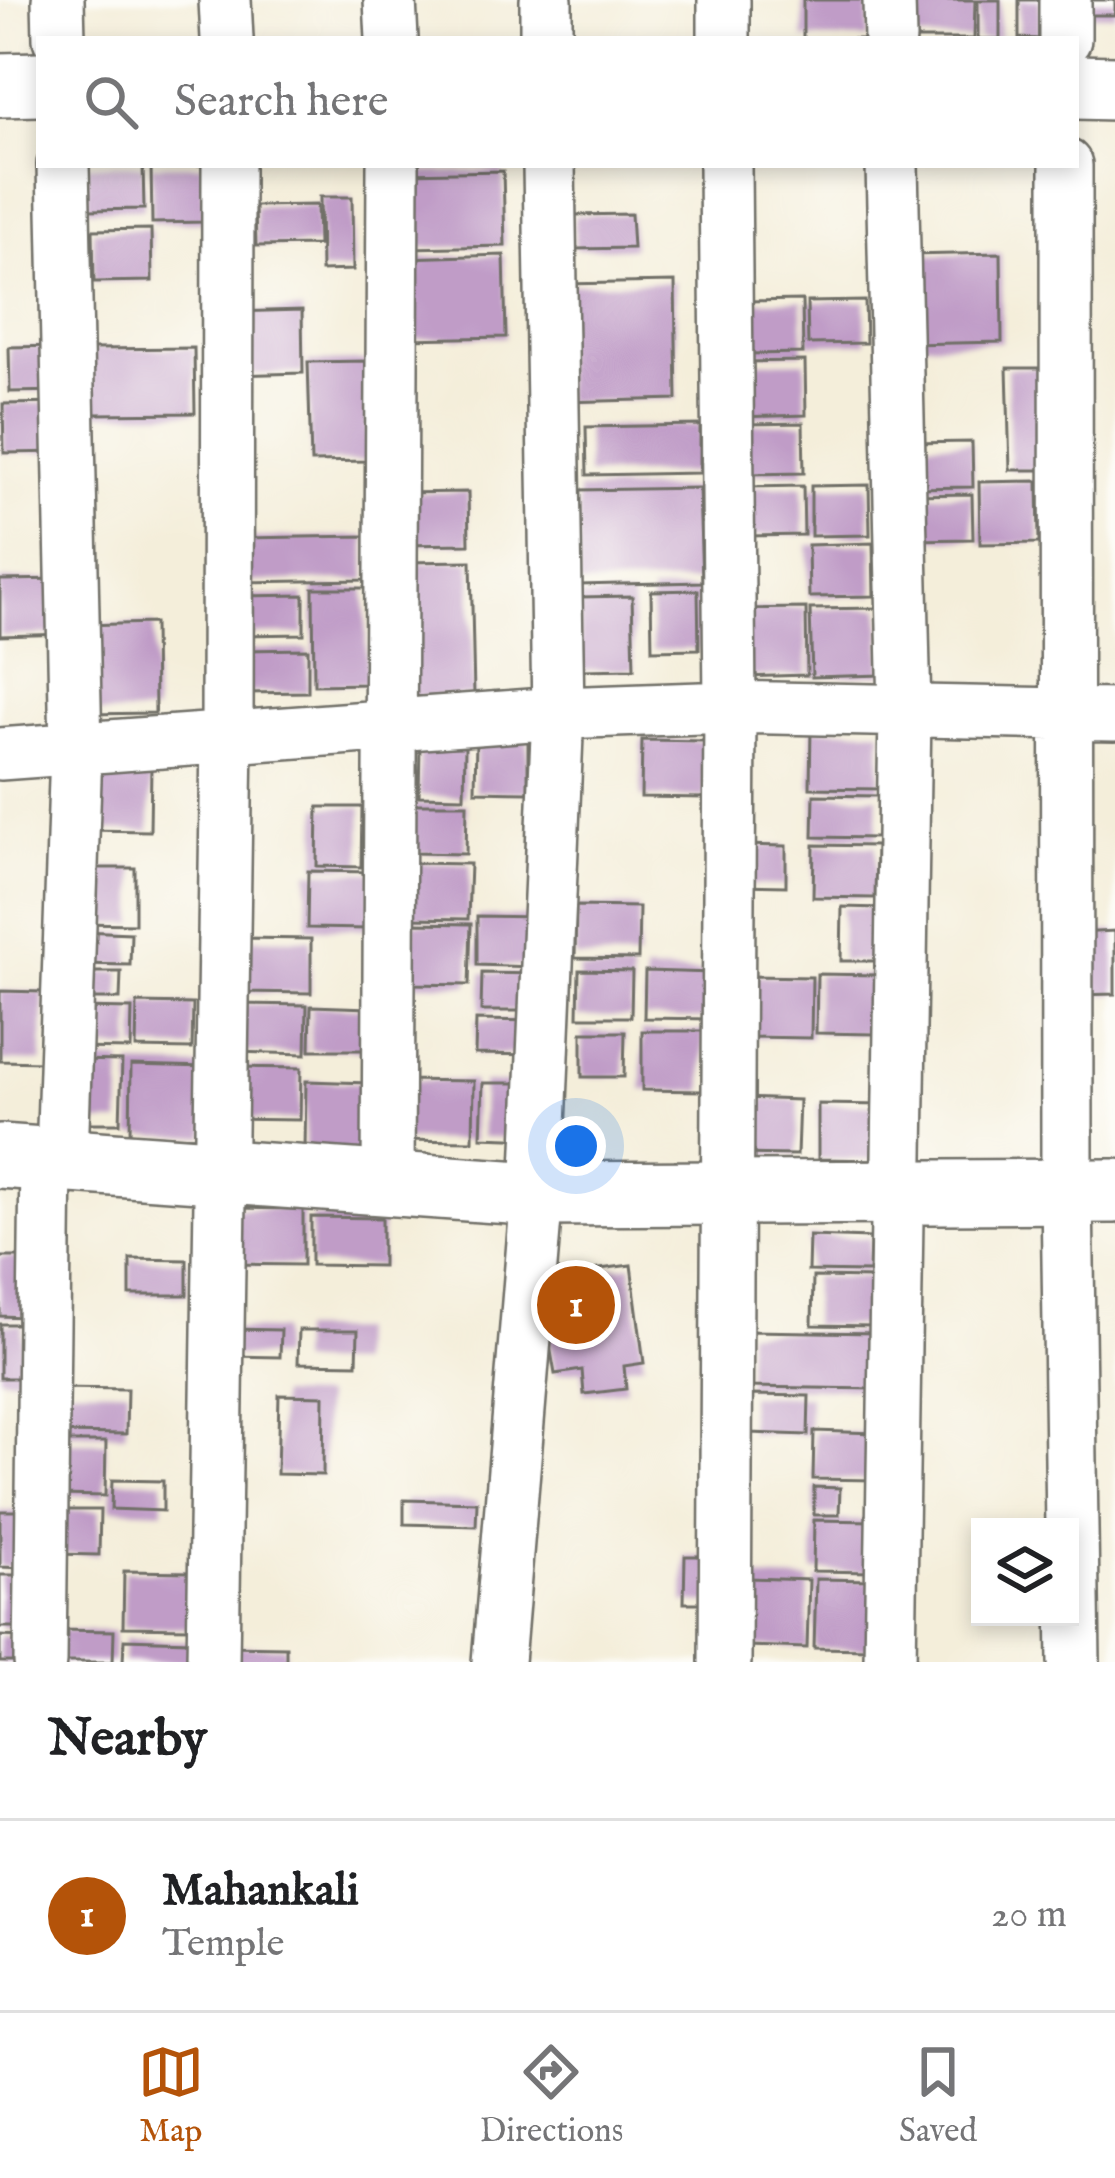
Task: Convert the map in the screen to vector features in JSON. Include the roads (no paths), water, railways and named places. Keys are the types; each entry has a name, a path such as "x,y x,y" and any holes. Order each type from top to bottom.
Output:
{"street":[{"path":"58,0 59,36"},
{"path":"225,0 227,36"},
{"path":"390,0 392,36"},
{"path":"546,0 546,36"},
{"path":"724,0 724,36"},
{"path":"889,0 890,36"},
{"path":"1065,0 1065,36"},
{"path":"0,85 36,84"},
{"path":"1079,87 1115,88"},
{"path":"40,1662 36,1157 76,750 63,168"},
{"path":"213,1662 226,737 228,168"},
{"path":"388,1182 393,168"},
{"path":"498,1662 537,1194 558,713 548,168"},
{"path":"725,168 730,707 725,1662"},
{"path":"890,1662 905,712 892,168"},
{"path":"1066,168 1092,715 1091,1192 1074,1662"},
{"path":"0,754 558,713 730,707 1092,715"},
{"path":"36,1157 221,1175 537,1194 1091,1192"}],"place":[{"name":"Mahankali","path":"576,1305"}]}
